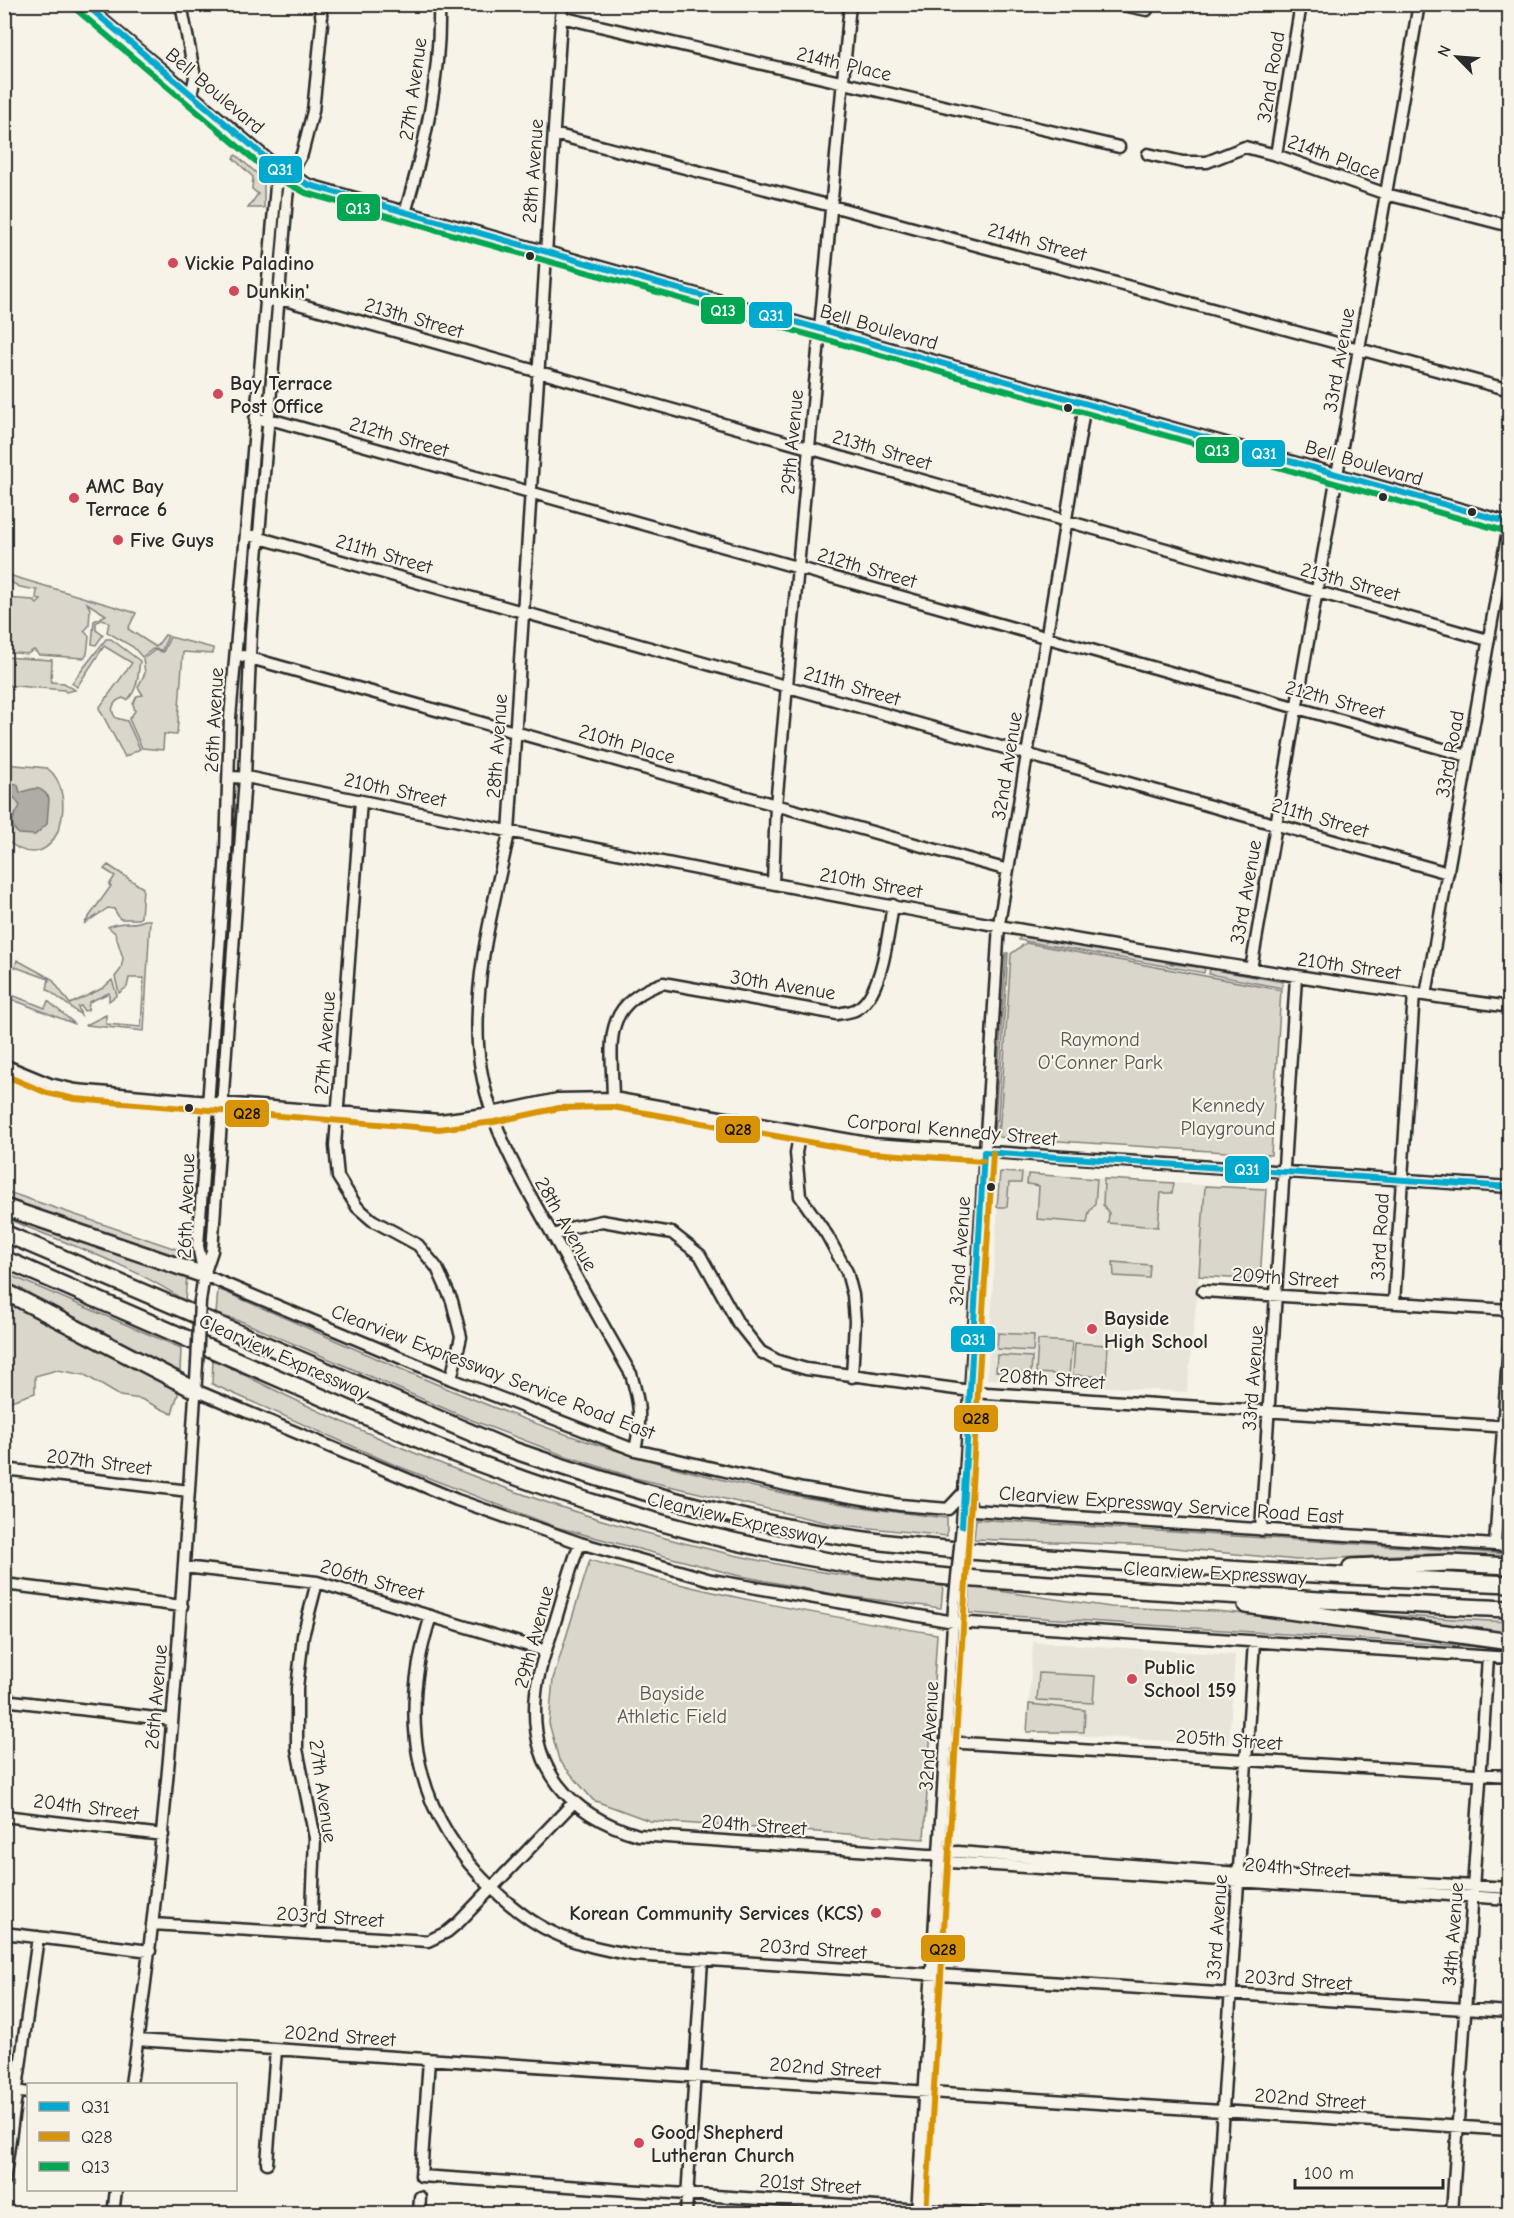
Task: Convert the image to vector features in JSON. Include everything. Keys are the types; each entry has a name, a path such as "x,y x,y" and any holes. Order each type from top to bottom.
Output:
{"highway":[{"path":"4,1207 204,1275"},
{"name":"Clearview Expressway","path":"4,1233 507,1448 646,1493 788,1527 931,1548 1231,1570 1509,1584"},
{"name":"Clearview Expressway","path":"4,1259 434,1446 512,1477 643,1520 720,1539 853,1566 925,1575 1133,1590 1509,1609"},
{"path":"4,1291 195,1390"},
{"path":"1231,1570 1450,1563 1509,1566"},
{"path":"1133,1590 1509,1642"}],"street":[{"name":"Bell Boulevard","path":"84,4 191,96 290,175 309,185 1509,522"},
{"path":"181,4 195,77 191,96"},
{"name":"26th Avenue","path":"204,1275 198,1246 230,777 230,718 265,300 276,186 290,175 302,154 314,111 321,23 320,4"},
{"name":"27th Avenue","path":"405,213 430,123 440,24 439,4"},
{"name":"28th Avenue","path":"562,4 508,833 484,945 478,1002 478,1046 492,1113 521,1182 631,1374 641,1405 640,1430 635,1450"},
{"name":"29th Avenue","path":"772,883 776,805 850,4"},
{"path":"1119,4 1147,10"},
{"name":"32nd Road","path":"1276,155 1301,4"},
{"name":"33rd Avenue","path":"1251,969 1419,4"},
{"name":"214th Place","path":"561,17 1119,147"},
{"name":"214th Street","path":"554,134 832,206 1509,390"},
{"name":"214th Place","path":"1148,154 1184,162 1207,162 1245,147 1276,155 1386,194 1509,226"},
{"name":"26th Avenue","path":"131,2083 163,1835 182,1606 200,1301 204,1275 212,1251 245,777 250,657 277,301 290,175"},
{"name":"213th Street","path":"265,300 288,301 1488,640"},
{"name":"32nd Avenue","path":"917,2211 999,924 1085,404"},
{"name":"212th Street","path":"255,419 268,420 531,492 1468,756"},
{"name":"33rd Road","path":"1426,995 1509,522"},
{"name":"211th Street","path":"246,534 1448,873"},
{"name":"210th Place","path":"235,653 1008,870"},
{"name":"210th Street","path":"230,777 245,777 508,833 892,905 1296,977 1509,1006"},
{"name":"27th Avenue","path":"361,801 335,1146 338,1176 357,1207 372,1220 418,1245 437,1268 452,1301 461,1337 451,1379"},
{"name":"30th Avenue","path":"613,1098 611,1039 617,1016 635,995 663,982 837,1014 857,1009 869,997 877,981 892,905"},
{"name":"33rd Avenue","path":"1261,1530 1296,977"},
{"name":"33rd Road","path":"1394,1303 1414,993"},
{"name":"Corporal Kennedy Street","path":"4,1065 51,1084 76,1090 440,1120 492,1113 558,1099 613,1098 873,1144 1509,1187"},
{"path":"800,1131 796,1153 800,1196 827,1235 848,1272 853,1294 855,1321 852,1377"},
{"name":"208th Street","path":"553,1236 570,1228 602,1221 672,1233 700,1256 738,1323 761,1352 778,1362 852,1377 970,1390 1506,1427"},
{"name":"Clearview Expressway Service Road East","path":"204,1275 451,1379 635,1450 803,1489 900,1505 948,1509 964,1492 973,1510 1509,1546"},
{"name":"209th Street","path":"1203,1291 1509,1310"},
{"path":"1496,1545 1506,1427 1509,1328"},
{"path":"195,1390 457,1500 580,1543 711,1580 954,1622 1509,1658"},
{"name":"207th Street","path":"4,1469 189,1491"},
{"name":"29th Avenue","path":"573,1803 555,1781 543,1760 537,1739 536,1691 546,1651 580,1543"},
{"name":"206th Street","path":"184,1567 316,1582 546,1651"},
{"name":"27th Avenue","path":"311,1934 315,1838 297,1749 297,1688 303,1636 316,1582"},
{"path":"4,1584 182,1606"},
{"path":"431,1616 416,1674 414,1696 418,1756 432,1806 470,1868 493,1889 573,1803"},
{"name":"33rd Avenue","path":"1216,2214 1254,1642"},
{"name":"34th Avenue","path":"1452,2214 1488,1657"},
{"path":"4,1700 172,1720"},
{"name":"205th Street","path":"946,1742 1509,1776"},
{"name":"204th Street","path":"573,1803 599,1821 638,1835 940,1856 950,1862 1474,1891 1509,1888"},
{"name":"204th Street","path":"4,1816 163,1835"},
{"name":"203rd Street","path":"152,1924 428,1941 447,1932 493,1889 530,1920 579,1943 633,1955 1509,2012"},
{"name":"204th Street","path":"1474,1891 1509,1899"},
{"path":"4,1933 150,1950"},
{"path":"4,2182 23,2092 38,1937"},
{"path":"686,2214 702,1960"},
{"name":"202nd Street","path":"137,2040 429,2061 1509,2130"},
{"path":"267,2163 276,2050"},
{"name":"201st Street","path":"429,2061 421,2176 981,2214"},
{"path":"4,2089 23,2092"},
{"path":"113,2214 116,2191"},
{"path":"419,2214 420,2197"}],"shaded area":[{"path":"14,784 18,785 20,793 36,788 49,798 47,824 35,835 19,834 13,827 14,817 20,806 11,793"},
{"name":"Bayside High School","path":"1000,1172 1266,1189 1260,1280 1199,1276 1187,1392 987,1379"},
{"name":"Public School 159","path":"1033,1642 1235,1655 1229,1745 1027,1732"}],"green space":[{"path":"236,155 264,180 264,208 248,208 258,194 252,189 253,177 233,158"},
{"path":"5,574 136,613 128,629 156,647 165,635 168,636 162,650 153,649 142,657 133,647 107,632 109,623 102,619 96,623 96,630 103,635 96,645 92,644 94,621 106,615 87,603 90,609 89,626 84,631 89,636 87,654 84,658 39,655 34,650 27,654 5,652 5,598 33,600 37,604 41,600 36,599 37,590 20,587 5,579"},
{"path":"170,637 213,648 213,654 183,652 177,735 164,734 163,750 142,748 129,719 135,711 133,704 137,696 143,695 138,687 145,673 143,659 155,650 163,652"},
{"path":"106,639 111,639 140,661 137,680 131,696 127,700 123,698 117,701 113,706 114,715 116,718 127,721 140,749 125,757 99,708 132,663 104,646 77,687 72,683"},
{"path":"4,657 52,660 51,682 64,683 75,690 66,692 5,685"},
{"path":"5,764 47,768 57,780 62,796 62,813 58,830 50,844 38,851 23,850 5,839"},
{"path":"108,865 143,888 141,917 139,919 120,919 114,909 108,908 84,924 111,886 109,885 115,876 104,869"},
{"path":"150,920 144,1031 86,1025 106,1015 106,1024 141,1027 144,978 129,978 127,987 119,993 115,977 121,969 123,958 115,933 108,927"},
{"path":"1020,935 1046,939 1046,942 1048,940 1166,961 1166,963 1205,968 1204,973 1019,940"},
{"name":"Raymond O'Conner Park","path":"1026,943 1281,990 1271,1155 999,1137 1011,954"},
{"path":"1006,953 1008,953 997,1135 994,1135"},
{"path":"17,960 52,979 70,1004 103,988 112,980 117,995 109,1001 109,993 89,1002 88,1010 84,1011 81,1006 78,1007 81,1015 47,989 49,979 15,967"},
{"path":"1210,969 1283,982 1282,988 1209,974"},
{"path":"4,992 45,1008 48,1001 75,1024 11,999 5,1011"},
{"path":"1000,1172 1022,1173 1021,1183 1009,1183 1007,1207 997,1207"},
{"path":"1028,1174 1097,1179 1095,1204 1089,1212 1087,1223 1037,1219 1039,1186 1027,1184"},
{"path":"1104,1179 1174,1183 1172,1193 1161,1193 1158,1227 1108,1223 1109,1213 1103,1205"},
{"path":"1205,1186 1266,1189 1260,1280 1199,1276"},
{"path":"5,1191 185,1253 174,1258 5,1200"},
{"path":"5,1211 187,1274 185,1301 120,1265 5,1218"},
{"path":"1113,1262 1150,1265 1149,1278 1114,1276"},
{"path":"5,1273 181,1348 180,1372 5,1281"},
{"path":"218,1289 450,1390 592,1443 679,1469 768,1490 812,1499 947,1518 947,1536 832,1524 635,1478 560,1454 469,1419 243,1322 216,1314"},
{"path":"4,1296 178,1383 178,1394 172,1414 141,1399 120,1396 85,1375 57,1370 35,1376 35,1393 5,1403"},
{"path":"998,1333 1034,1335 1033,1351 997,1349"},
{"path":"1038,1340 1072,1342 1069,1375 1036,1373"},
{"path":"1075,1343 1108,1345 1106,1377 1073,1375"},
{"path":"997,1355 1032,1357 1031,1373 996,1371"},
{"path":"213,1359 354,1427 427,1458 575,1512 726,1553 803,1569 943,1586 941,1608 838,1595 736,1575 556,1527 395,1465 212,1384"},
{"path":"976,1519 1509,1554 1510,1558 1420,1554 1297,1560 1155,1546 974,1539"},
{"name":"Bayside Athletic Field","path":"590,1560 762,1603 937,1634 924,1839 650,1821 593,1800 559,1760 549,1723 553,1679"},
{"path":"970,1587 1111,1607 1215,1611 1309,1620 1509,1647 1509,1649 969,1613"},
{"path":"1366,1614 1509,1622 1509,1634"},
{"path":"1039,1673 1095,1676 1093,1703 1037,1700"},
{"path":"1029,1704 1085,1710 1084,1732 1027,1732"}],"transit line":[{"name":"Q31","path":"85,4 278,168 309,185 1510,523"},
{"name":"Q13","path":"78,11 272,175 306,193 1508,532"},
{"name":"Q28","path":"4,1075 47,1093 75,1099 439,1129 494,1122 559,1108 612,1107 871,1153 983,1161"},
{"name":"Q31","path":"984,1152 1510,1187"},
{"name":"Q31","path":"962,1526 984,1152"},
{"name":"Q28","path":"926,2214 993,1153"}],"place":[{"name":"Vickie Paladino","path":"173,263"},
{"name":"Dunkin'","path":"234,291"},
{"name":"Bay Terrace Post Office","path":"218,394"},
{"name":"AMC Bay Terrace 6","path":"74,498"},
{"name":"Five Guys","path":"118,540"},
{"name":"Bayside High School","path":"1092,1329"},
{"name":"Public School 159","path":"1132,1679"},
{"name":"Korean Community Services (KCS)","path":"876,1913"},
{"name":"Good Shepherd Lutheran Church","path":"639,2143"}],"park label":[{"name":"Kennedy Playground","path":"1228,1116"}]}
